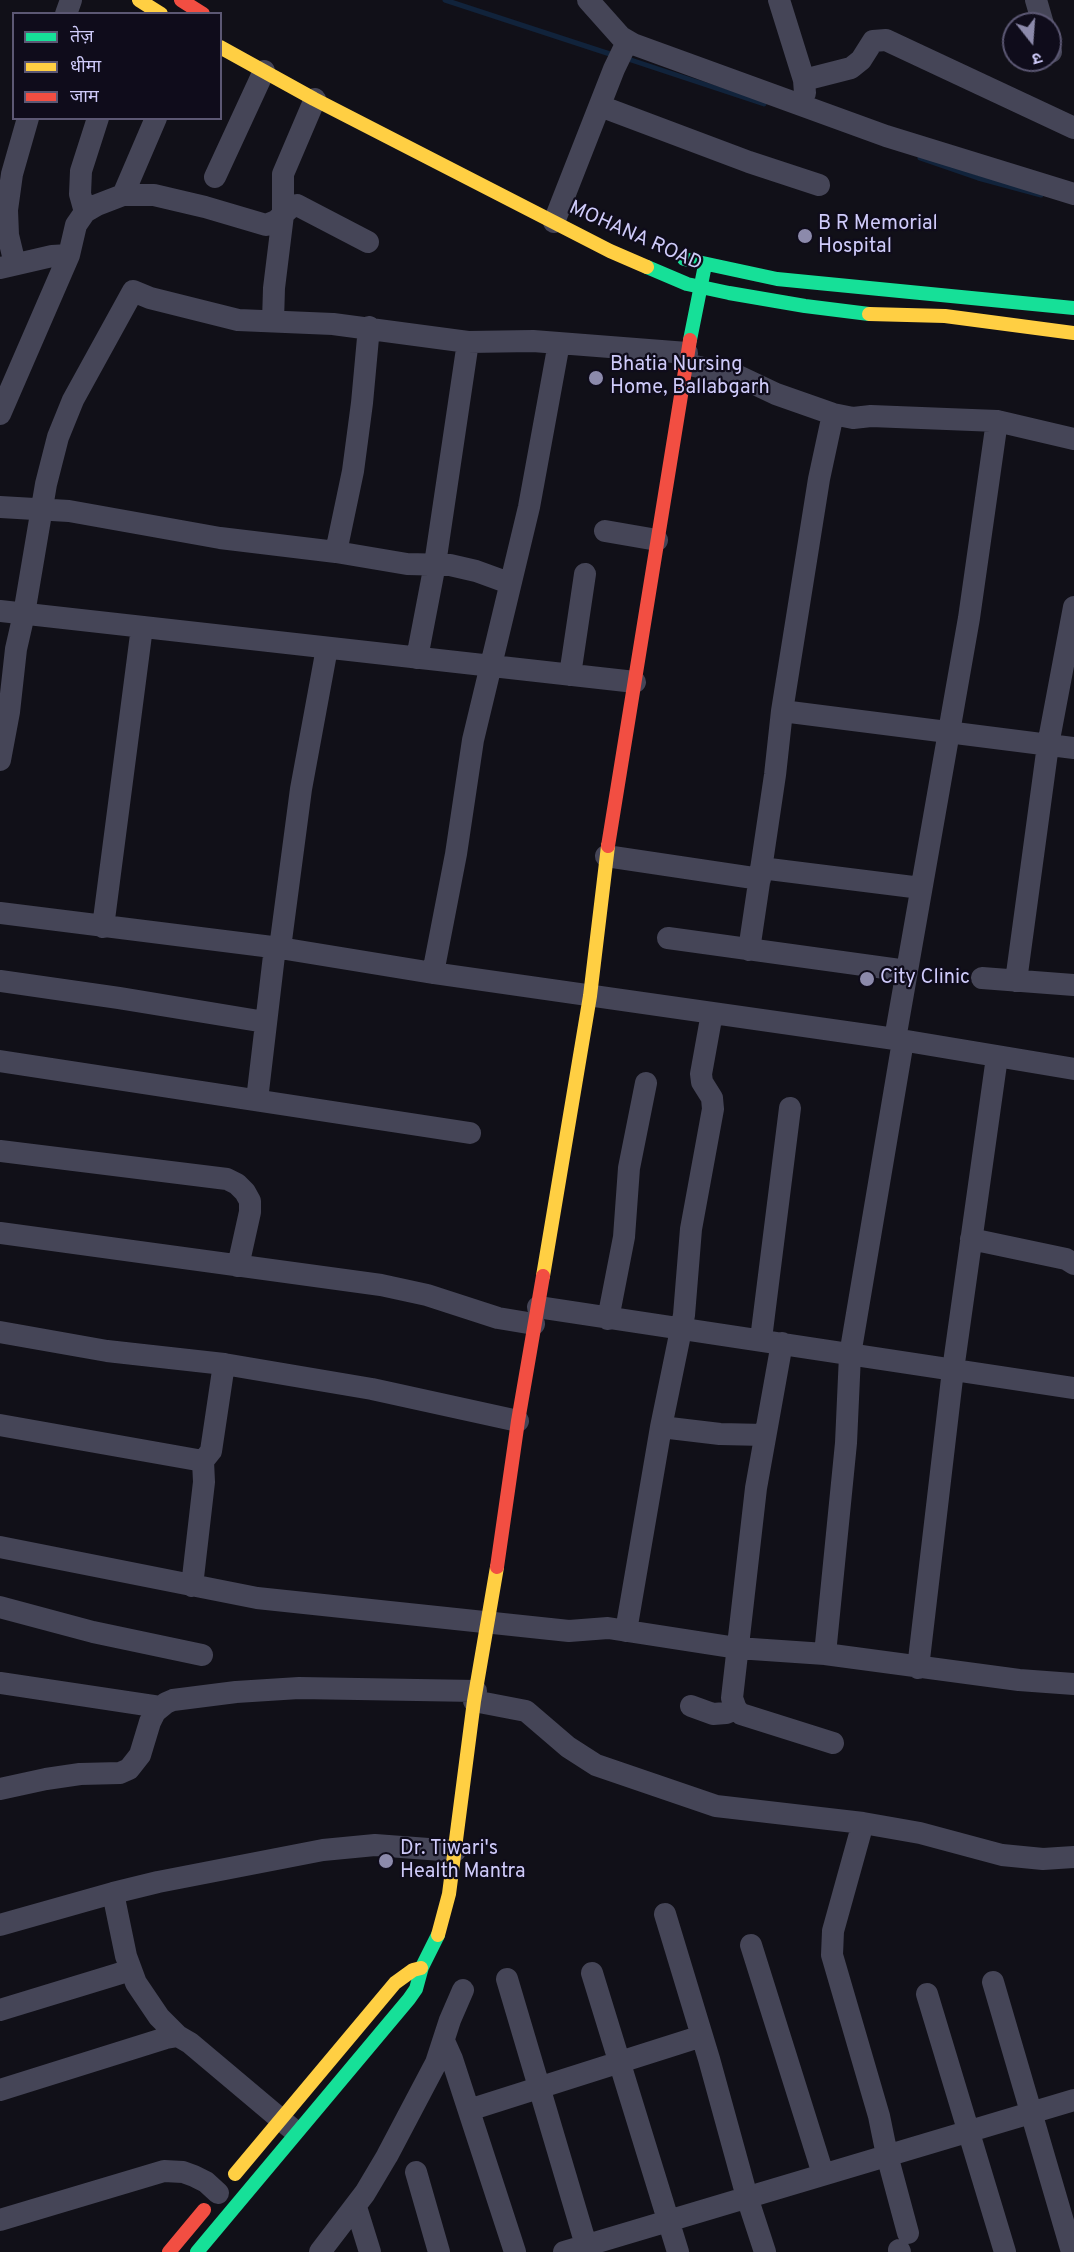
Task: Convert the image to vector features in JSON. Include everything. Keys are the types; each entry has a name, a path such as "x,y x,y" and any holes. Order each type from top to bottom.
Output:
{"street":[{"path":"181,0 200,12"},
{"path":"588,0 622,54 803,106 928,149 1074,194"},
{"path":"778,0 804,80 803,106"},
{"path":"139,5 156,12"},
{"path":"804,80 833,75 851,68 861,60 873,41 886,40 1074,128"},
{"name":"MOHANA ROAD","path":"222,48 315,99 559,207 642,266 700,287 776,302 870,314 945,316 1074,333"},
{"path":"559,207 622,54"},
{"path":"215,177 264,71"},
{"path":"273,321 285,168 315,99"},
{"path":"600,106 749,162 819,185"},
{"path":"27,120 12,174 6,210 9,235 8,266 52,256 69,255"},
{"path":"85,213 80,194 81,171 97,120"},
{"path":"123,195 155,120"},
{"path":"0,413 9,370 69,255 76,225 85,213 97,205 123,195 154,195 266,225 273,223 291,207 299,206 368,242"},
{"name":"MOHANA ROAD","path":"669,254 705,265 777,279 1017,300 1074,308"},
{"path":"197,2252 409,2000 442,1925 455,1851 475,1696 489,1623 518,1421 590,996 606,856 686,359 705,265"},
{"path":"0,760 9,712 16,649 51,462 64,420 133,291 150,298 223,318 254,322 273,321 369,327 468,342 560,343 686,359 738,375 776,394 833,414 853,417 997,421 1074,439"},
{"path":"336,552 353,471 369,327"},
{"path":"417,658 435,564 468,342"},
{"path":"433,974 456,854 473,740 529,507 560,343"},
{"path":"749,950 782,711 819,479 833,414"},
{"path":"825,1654 847,1434 850,1355 899,1040 907,970 969,618 997,421"},
{"path":"0,507 78,512 220,538 336,552 407,564 461,567 509,583"},
{"path":"605,531 657,540"},
{"path":"570,675 585,574"},
{"path":"1016,981 1048,745 1074,607"},
{"path":"0,611 635,682"},
{"path":"103,927 142,627"},
{"path":"257,1100 277,948 327,648"},
{"path":"782,711 1074,748"},
{"path":"606,856 760,874 921,888"},
{"path":"0,913 277,948 433,974 899,1040 1074,1069"},
{"path":"668,938 907,970"},
{"path":"982,978 1074,985"},
{"path":"0,981 266,1022"},
{"path":"626,1631 661,1427 686,1302 691,1229 713,1109 712,1098 702,1082 701,1074 712,1012"},
{"path":"918,1668 953,1370 997,1057"},
{"path":"0,1061 470,1132"},
{"path":"608,1319 626,1222 629,1168 646,1083"},
{"path":"790,1108 765,1435 756,1488 732,1698 736,1709 748,1716 833,1743"},
{"path":"0,1151 227,1179 237,1184 250,1201 250,1212 238,1266"},
{"path":"0,1233 381,1285 427,1295 498,1318 536,1316 608,1319 771,1341 1074,1388"},
{"path":"970,1239 1066,1259 1074,1264"},
{"path":"0,1332 107,1351 224,1364 372,1389 518,1421"},
{"path":"192,1586 204,1482 203,1461 211,1451 224,1364"},
{"path":"0,1425 203,1461"},
{"path":"661,1427 720,1434 765,1435"},
{"path":"0,1547 257,1598 569,1631 597,1628 626,1631 737,1648 825,1654 918,1668 1074,1684"},
{"path":"0,1607 93,1632 202,1655"},
{"path":"0,1683 160,1707"},
{"path":"0,1789 46,1779 80,1774 120,1773 129,1769 140,1755 150,1722 160,1707 173,1700 299,1688 475,1696 526,1711 568,1747 596,1765 716,1806 863,1822 921,1833 1002,1855 1042,1859 1074,1857"},
{"path":"690,1706 713,1714 736,1709"},
{"path":"863,1822 833,1931 831,1947 879,2116 902,2245"},
{"path":"0,1925 113,1893 322,1850 375,1845 455,1851"},
{"path":"113,1893 120,1935 131,1970 136,1983 159,2018 178,2037 190,2043 298,2133"},
{"path":"665,1914 765,2252"},
{"path":"751,1945 823,2174"},
{"path":"169,2252 395,1983 413,1970 422,1967"},
{"path":"0,2010 131,1970"},
{"path":"592,1973 678,2252"},
{"path":"507,1979 586,2245"},
{"path":"993,1982 1072,2252"},
{"path":"320,2252 356,2206 399,2134 436,2063 463,1989"},
{"path":"927,1995 1005,2252"},
{"path":"469,2110 702,2036"},
{"path":"0,2090 157,2041 178,2037"},
{"path":"444,2041 515,2252"},
{"path":"564,2252 967,2130 1074,2100"},
{"path":"0,2220 164,2171 183,2172 194,2176 206,2182 218,2193"},
{"path":"416,2172 440,2252"},
{"path":"356,2206 370,2252"}],"waterway":[{"path":"445,0 613,55"},
{"path":"625,58 764,104"},
{"path":"920,158 978,178 1041,195"}],"traffic: fast":[{"path":"684,259 777,279 1074,308"},
{"path":"690,340 705,265"},
{"path":"647,267 687,284 729,293 869,314"},
{"path":"197,2252 409,1999 416,1989 422,1967 438,1935"}],"traffic: slow":[{"path":"139,0 158,12"},
{"path":"222,48 314,99 610,251 647,267"},
{"path":"869,314 945,316 1074,333"},
{"path":"543,1276 590,996 608,846"},
{"path":"438,1935 449,1894 474,1701 497,1567"},
{"path":"235,2174 395,1983 413,1970 421,1968"}],"traffic: jam":[{"path":"181,0 200,12"},
{"path":"608,846 690,340"},
{"path":"497,1567 518,1421 543,1276"},
{"path":"169,2252 204,2210"}],"place":[{"name":"B R Memorial Hospital","path":"805,236"},
{"name":"Bhatia Nursing Home, Ballabgarh","path":"596,378"},
{"name":"City Clinic","path":"867,979"},
{"name":"Dr. Tiwari's Health Mantra","path":"386,1861"}]}
